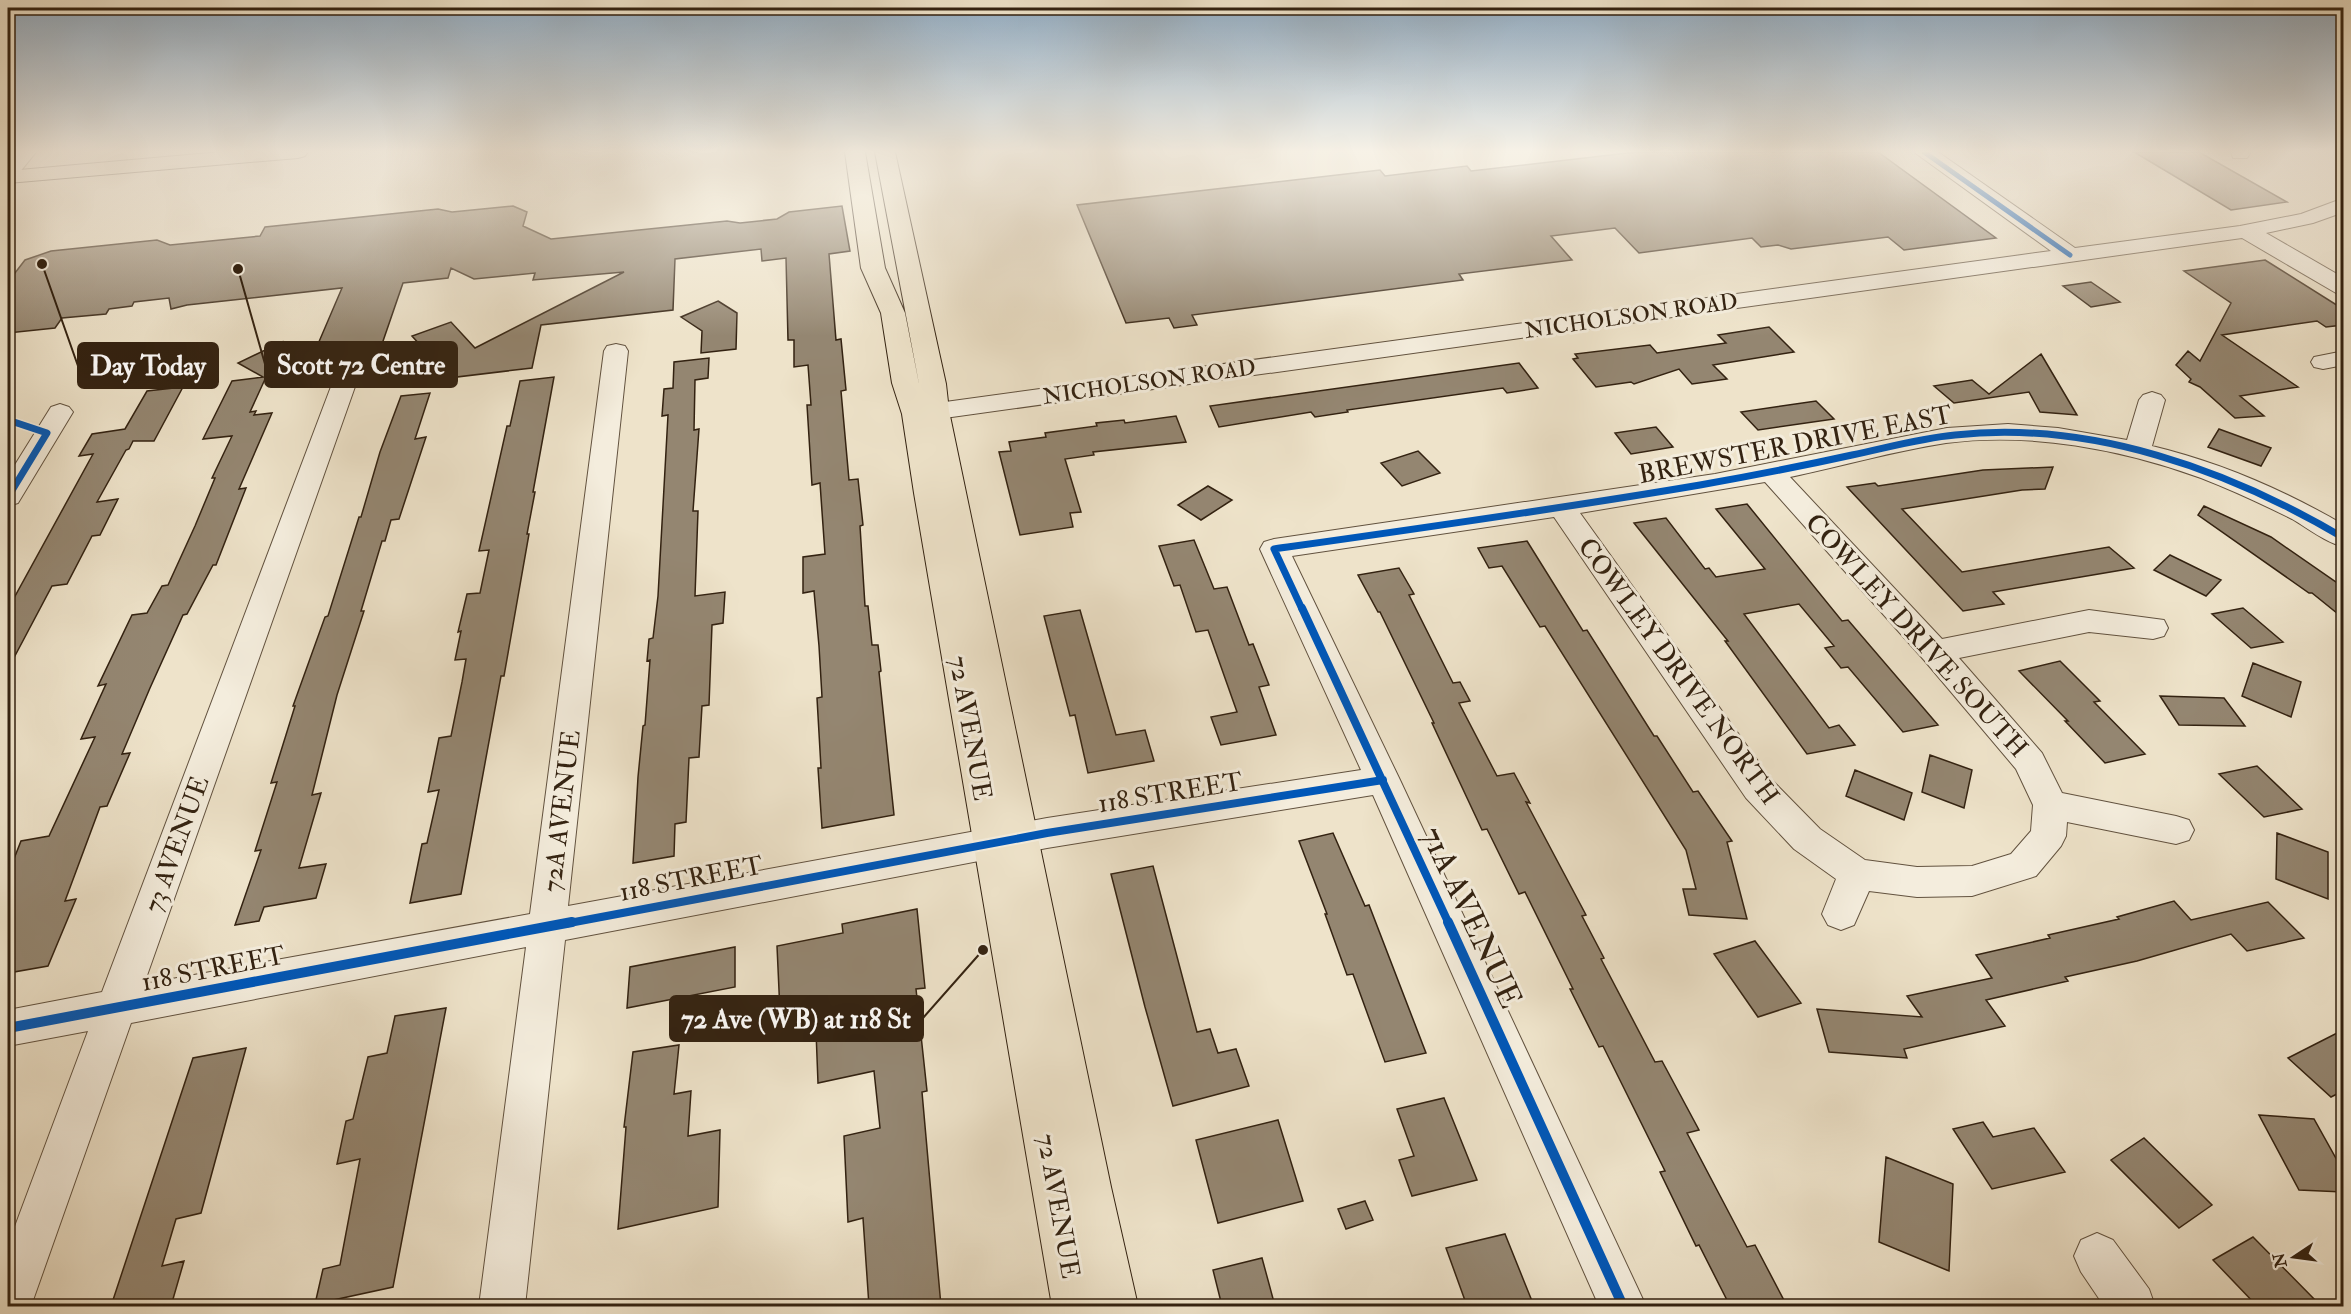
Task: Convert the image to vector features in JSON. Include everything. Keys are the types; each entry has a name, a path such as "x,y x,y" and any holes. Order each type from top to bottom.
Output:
{"main road":[{"name":"72 AVENUE","path":"864,213 873,268 893,312 906,388 926,412"},
{"path":"881,213 886,243 893,255 907,259"},
{"name":"72 AVENUE","path":"898,213 933,384 926,412 928,493 1114,1306"},
{"name":"72 AVENUE","path":"1006,841 1077,1306"}],"street":[{"path":"2011,213 2070,255"},
{"name":"NICHOLSON ROAD","path":"926,412 2246,231 2306,219 2320,213"},
{"path":"2246,231 2343,288"},
{"name":"72A AVENUE","path":"502,1306 616,351"},
{"name":"73 AVENUE","path":"8,1306 344,381"},
{"path":"2137,450 2152,400"},
{"path":"8,497 60,412"},
{"name":"BREWSTER DRIVE EAST","path":"1274,549 1562,508 1772,473 1968,433 2034,433 2108,443 2137,450 2259,492 2320,522 2343,538"},
{"name":"COWLEY DRIVE SOUTH","path":"1772,473 1935,652 2030,762 2050,805 2048,836 2023,865"},
{"name":"COWLEY DRIVE NORTH","path":"1562,508 1758,788 1807,839 1857,874 1917,882 1972,882 2023,865"},
{"name":"71A AVENUE","path":"1274,549 1383,780 1623,1306"},
{"path":"1935,652 2089,621 2153,628"},
{"name":"118 STREET","path":"8,1028 1006,841 1383,780"},
{"path":"2050,805 2176,830"},
{"path":"1841,914 1857,874"},
{"path":"2097,1256 2132,1306"}],"building":[{"path":"396,213 527,213 523,226 551,239 727,221 740,223 777,219 787,213 843,213 850,251 829,254 836,340 841,339 846,390 841,391 849,480 858,479 863,525 860,526 865,606 868,606 872,645 878,645 894,815 822,828 818,768 821,768 817,698 822,697 819,646 814,591 803,593 803,557 825,554 820,483 812,485 807,405 811,405 808,365 794,367 794,340 788,340 786,258 762,261 761,249 675,259 673,310 541,325 532,368 423,381 430,356 412,336 451,322 475,348 624,272 533,280 535,273 474,279 451,268 448,278 403,283 382,344 315,351 342,288 187,305 171,309 169,298 134,302 132,306 109,309 106,314 62,318 55,328 8,333 8,282 25,260 51,251 157,240 170,245 260,236 265,227"},
{"path":"1080,213 1962,213 1996,238 1904,250 1888,237 1791,249 1778,245 1761,247 1752,238 1639,253 1615,228 1551,236 1572,260 1459,274 1463,280 1192,315 1197,325 1174,328 1169,318 1126,323"},
{"path":"2265,260 2343,309 2343,325 2326,327 2317,321 2222,335 2298,387 2240,396 2264,416 2235,418 2200,387 2189,382 2191,379 2176,365 2188,351 2200,361 2231,303 2184,271"},
{"path":"2091,282 2120,302 2091,307 2063,286"},
{"path":"718,301 737,313 736,349 701,353 702,331 681,317"},
{"path":"1769,327 1794,352 1713,365 1727,379 1692,384 1679,369 1634,384 1631,382 1596,387 1573,359 1578,358 1575,354 1650,345 1657,353 1726,343 1718,335"},
{"path":"282,342 250,412 256,411 254,415 272,413 239,489 246,488 216,565 213,565 187,614 183,615 150,688 122,754 130,753 107,806 100,807 65,901 76,899 48,966 8,973 8,874 21,841 49,836 95,737 81,739 106,684 98,686 132,615 147,613 162,586 168,585 215,478 212,478 232,436 203,439 232,381 263,377 238,363"},
{"path":"2041,354 2077,415 2040,412 2029,392 1954,403 1934,386 1972,380 1989,394"},
{"path":"709,358 708,378 695,380 694,430 699,429 693,511 698,511 695,596 725,592 723,623 712,625 709,705 702,706 699,757 689,758 686,822 675,824 674,856 633,863 638,777 650,660 647,661 649,639 653,638 658,596 668,415 662,416 664,389 673,388 674,362"},
{"path":"1519,363 1538,388 1507,393 1503,388 1347,410 1348,412 1315,417 1311,412 1219,427 1210,406"},
{"path":"554,377 504,676 501,676 461,894 410,903 422,844 427,843 439,790 428,792 439,738 451,736 462,682 466,659 455,660 461,631 458,632 467,594 480,593 489,550 479,551 507,426 510,426 520,381"},
{"path":"183,387 154,441 133,441 126,450 97,502 118,499 100,535 92,536 67,584 52,586 8,669 8,609 93,454 79,456 92,434 125,429 147,391"},
{"path":"430,393 415,439 426,437 399,519 391,520 385,541 382,541 361,611 364,611 337,695 312,795 321,793 299,868 326,864 316,898 264,907 259,921 235,925 261,850 255,851 277,782 271,783 295,706 293,706 325,617 328,616 380,452 401,396"},
{"path":"1816,401 1834,419 1758,430 1741,412"},
{"path":"1176,416 1186,442 1093,452 1094,455 1065,459 1081,512 1070,513 1073,527 1020,535 999,452 1011,451 1009,442 1046,437 1045,433 1097,426 1096,423 1124,420 1125,423"},
{"path":"1656,427 1673,447 1631,454 1615,433"},
{"path":"2219,429 2271,448 2261,466 2208,447"},
{"path":"1418,451 1440,473 1402,486 1381,463"},
{"path":"2053,467 2045,489 2022,490 1902,509 1962,572 2109,547 2134,568 1993,592 2004,604 1963,611 1847,487 1875,483 1878,486 1983,470"},
{"path":"1208,486 1232,500 1201,520 1178,505"},
{"path":"1747,504 1842,621 1848,620 1938,725 1903,732 1848,667 1841,668 1825,648 1834,646 1799,604 1744,614 1829,728 1839,725 1855,745 1807,754 1725,641 1728,641 1634,523 1666,518 1705,569 1709,568 1716,577 1765,569 1716,509"},
{"path":"2204,506 2271,537 2343,587 2343,618 2312,593 2198,515"},
{"path":"1194,540 1214,589 1227,587 1249,645 1253,644 1269,685 1259,687 1276,735 1221,745 1211,717 1237,712 1208,630 1196,632 1180,585 1174,586 1159,546"},
{"path":"1527,541 1583,631 1587,630 1654,736 1657,736 1693,792 1698,791 1732,841 1727,842 1747,919 1689,915 1683,889 1696,889 1686,850 1545,626 1540,627 1502,566 1489,568 1478,548"},
{"path":"2170,555 2221,580 2206,596 2154,570"},
{"path":"1399,568 1414,594 1409,595 1453,683 1460,682 1470,701 1459,703 1497,776 1514,773 1530,803 1526,802 1586,915 1582,916 1604,958 1601,959 1655,1062 1662,1061 1699,1130 1687,1133 1747,1247 1755,1245 1787,1306 1730,1306 1699,1245 1696,1246 1660,1172 1665,1171 1603,1046 1599,1047 1525,892 1519,894 1487,829 1482,830 1432,723 1434,723 1380,612 1358,575"},
{"path":"2243,608 2283,642 2251,648 2212,614"},
{"path":"1080,610 1116,735 1145,730 1154,761 1088,773 1075,715 1070,716 1044,616"},
{"path":"2060,661 2100,701 2094,702 2145,754 2105,763 2019,671"},
{"path":"2253,663 2301,682 2291,717 2242,696"},
{"path":"2160,696 2224,698 2245,726 2179,725"},
{"path":"1930,755 1972,770 1964,808 1922,792"},
{"path":"2257,766 2302,809 2264,817 2219,774"},
{"path":"1855,770 1912,793 1904,820 1846,796"},
{"path":"1333,833 1365,906 1369,905 1426,1053 1385,1062 1353,974 1347,975 1299,841"},
{"path":"2277,833 2328,852 2328,899 2276,879"},
{"path":"1153,866 1197,1032 1210,1029 1218,1053 1236,1049 1249,1086 1173,1106 1111,874"},
{"path":"2174,901 2191,920 2268,902 2304,938 2247,951 2231,934 2137,961 2065,977 2068,981 1986,1000 2005,1026 1904,1049 1907,1058 1829,1052 1817,1009 1922,1017 1907,996 1992,978 1976,955 2050,938 2048,935 2119,919 2117,917"},
{"path":"917,909 925,988 916,989 927,1091 922,1092 941,1306 869,1306 863,1218 848,1222 844,1136 880,1128 874,1071 818,1083 815,1005 780,1012 777,946 843,933 842,924"},
{"path":"1755,941 1801,1003 1758,1017 1714,954"},
{"path":"735,947 735,987 627,1008 630,967"},
{"path":"446,1008 393,1287 315,1304 323,1269 340,1265 360,1159 337,1164 346,1121 353,1119 368,1057 387,1053 395,1016"},
{"path":"2343,1030 2343,1091 2331,1097 2288,1058"},
{"path":"679,1045 674,1094 691,1091 688,1136 720,1130 718,1207 618,1229 626,1127 624,1127 633,1052"},
{"path":"246,1048 201,1213 176,1219 162,1266 184,1261 171,1306 111,1306 193,1058"},
{"path":"1444,1098 1477,1180 1412,1196 1399,1160 1414,1156 1397,1109"},
{"path":"2259,1115 2314,1119 2343,1171 2343,1192 2299,1190"},
{"path":"1278,1120 1303,1201 1218,1223 1196,1140"},
{"path":"1983,1122 1993,1137 2034,1128 2065,1172 1992,1189 1953,1129"},
{"path":"2144,1138 2212,1205 2179,1228 2111,1160"},
{"path":"1886,1157 1953,1184 1949,1271 1879,1242"},
{"path":"1365,1201 1373,1220 1346,1229 1338,1209"},
{"path":"1505,1234 1534,1306 1467,1306 1446,1248"},
{"path":"2253,1237 2321,1306 2257,1306 2213,1260"},
{"path":"1262,1258 1275,1306 1222,1306 1213,1270"}],"cycle path":[{"path":"2011,213 2070,255"},
{"path":"8,420 47,433 8,497"},
{"path":"1623,1306 1383,780 1274,549 1715,483 1934,437 2008,432 2058,436 2109,444 2160,456 2258,491 2344,538"},
{"path":"8,1028 1047,833 1383,780"}],"place":[{"name":"Day Today","path":"42,264"},
{"name":"Scott 72 Centre","path":"238,269"},
{"name":"72 Ave (WB) at 118 St","path":"983,950"}]}
